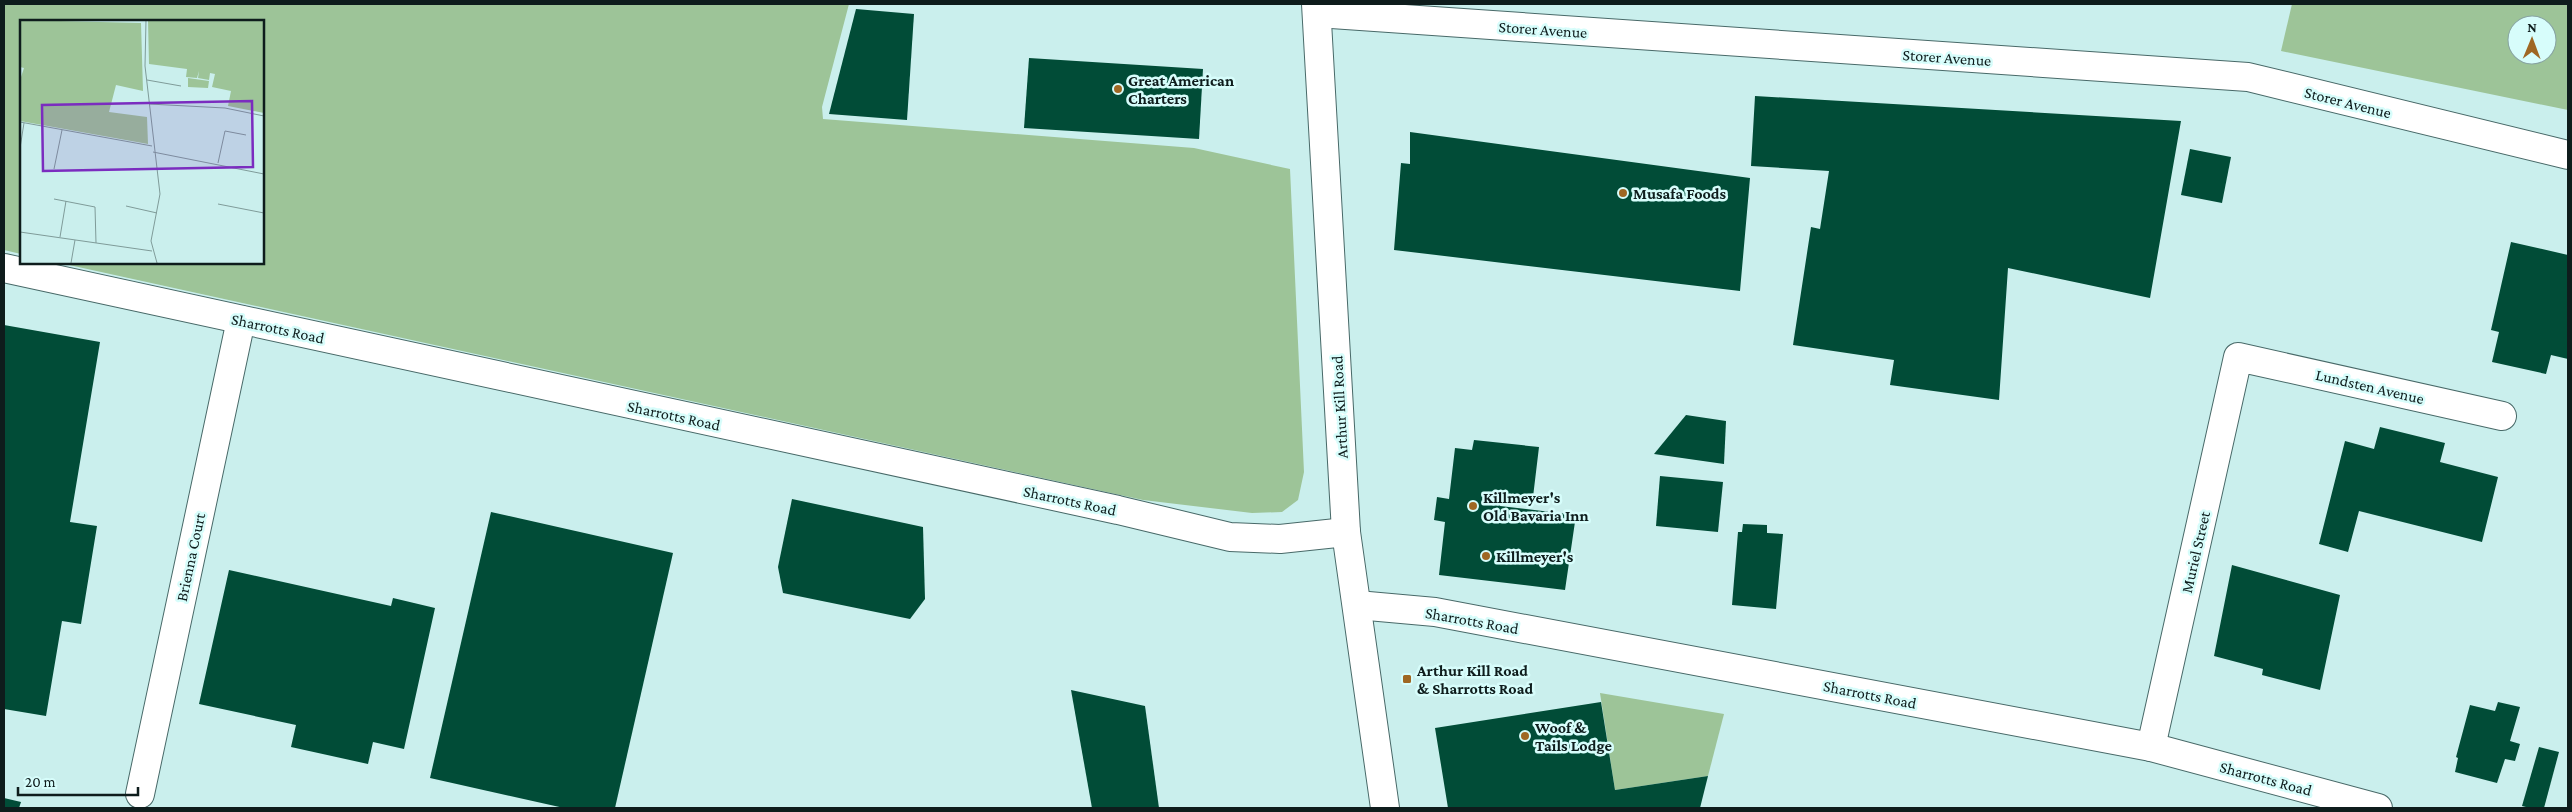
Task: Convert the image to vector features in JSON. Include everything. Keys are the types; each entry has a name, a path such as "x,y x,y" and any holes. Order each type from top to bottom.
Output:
{"street":[{"name":"Storer Avenue","path":"1317,9 2248,77 2568,155"},
{"name":"Arthur Kill Road","path":"1317,9 1346,532 1384,808"},
{"name":"Sharrotts Road","path":"4,268 1118,510 1230,537 1280,539 1346,532"},
{"name":"Brienna Court","path":"140,794 241,320"},
{"name":"Lundsten Avenue","path":"2238,356 2502,416"},
{"name":"Muriel Street","path":"2151,747 2238,356"},
{"name":"Sharrotts Road","path":"1357,605 1435,612 2151,747 2378,808"}],"green space":[{"path":"4,4 849,4 822,107 823,119 1194,148 1290,169 1304,472 1298,500 1282,512 1252,513 1143,500 65,264 264,264 264,20 20,20 20,254 4,250"},
{"path":"2292,4 2568,4 2568,110 2281,51"},
{"path":"1600,693 1724,714 1708,776 1615,790"}],"building":[{"path":"856,9 914,14 907,120 829,114"},
{"path":"1029,58 1203,69 1199,139 1024,128"},
{"path":"1755,96 2181,121 2150,298 2008,268 1999,400 1890,385 1894,360 1793,345 1811,227 1820,229 1829,171 1751,166"},
{"path":"1410,132 1750,178 1740,291 1394,250 1401,163 1410,164"},
{"path":"2190,149 2231,157 2222,203 2181,195"},
{"path":"2511,242 2568,255 2568,359 2551,355 2546,374 2492,362 2499,332 2491,330"},
{"path":"4,325 100,342 70,522 97,526 81,624 62,621 46,716 4,709"},
{"path":"1686,415 1726,421 1724,464 1654,454"},
{"path":"2380,427 2445,443 2440,462 2498,477 2482,542 2359,511 2348,552 2319,544 2345,441 2374,449"},
{"path":"1474,440 1539,447 1533,497 1502,493 1500,506 1576,515 1565,590 1439,575 1445,522 1434,520 1437,497 1449,499 1455,448 1472,450"},
{"path":"1660,476 1723,482 1718,532 1656,526"},
{"path":"792,499 923,527 925,599 910,619 783,593 778,567"},
{"path":"491,512 673,553 615,808 564,808 430,778"},
{"path":"1743,524 1767,525 1767,533 1783,534 1776,609 1732,605 1738,532 1742,532"},
{"path":"2232,565 2340,595 2320,690 2262,675 2263,669 2214,656"},
{"path":"229,570 391,606 393,598 435,608 404,749 373,742 368,764 291,747 296,725 199,704"},
{"path":"1071,690 1145,706 1159,808 1092,808"},
{"path":"1601,702 1615,790 1708,776 1700,808 1448,808 1435,728"},
{"path":"2498,702 2520,707 2510,741 2520,744 2515,761 2505,759 2497,783 2455,772 2458,758 2456,757 2470,705 2495,711"},
{"path":"2539,747 2559,752 2544,808 2530,808 2522,806"},
{"path":"4,798 21,802 19,808 4,808"}],"place":[{"name":"Great American Charters","path":"1118,89"},
{"name":"Musafa Foods","path":"1623,193"},
{"name":"Killmeyer's Old Bavaria Inn","path":"1473,506"},
{"name":"Killmeyer's","path":"1486,556"},
{"name":"Arthur Kill Road & Sharrotts Road","path":"1407,679"},
{"name":"Woof & Tails Lodge","path":"1525,736"}]}
